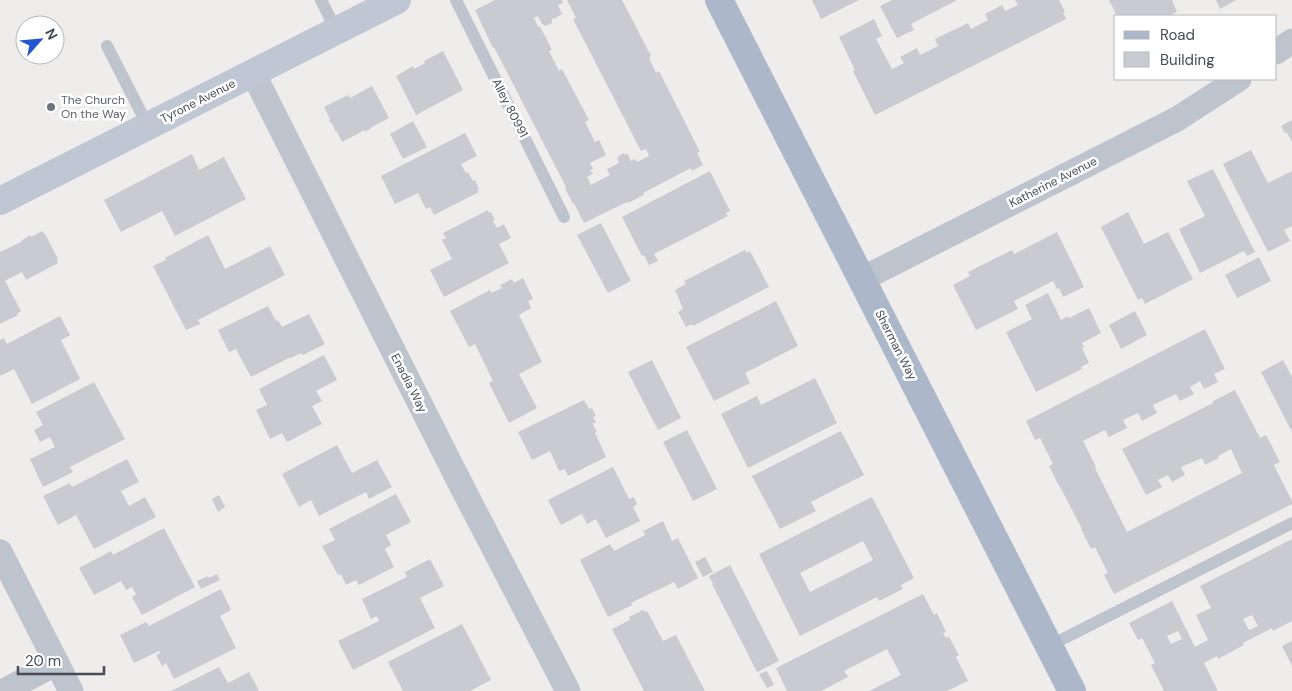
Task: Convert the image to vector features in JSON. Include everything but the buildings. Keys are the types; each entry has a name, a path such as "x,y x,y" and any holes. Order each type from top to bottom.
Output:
{"main road":[{"name":"Sherman Way","path":"719,0 1072,691"}],"street":[{"name":"Tyrone Avenue","path":"0,201 396,0"},
{"path":"1277,51 1292,41"},
{"name":"Enadia Way","path":"253,73 568,691"},
{"name":"Katherine Avenue","path":"862,279 1177,119 1237,80"},
{"path":"0,552 71,691"},
{"path":"4,691 56,663"}],"lane":[{"path":"321,0 336,30"},
{"name":"Alley 80991","path":"456,0 564,217"},
{"path":"107,46 148,126"},
{"path":"1049,646 1292,523"}],"place":[{"name":"The Church On the Way","path":"51,107"}]}
